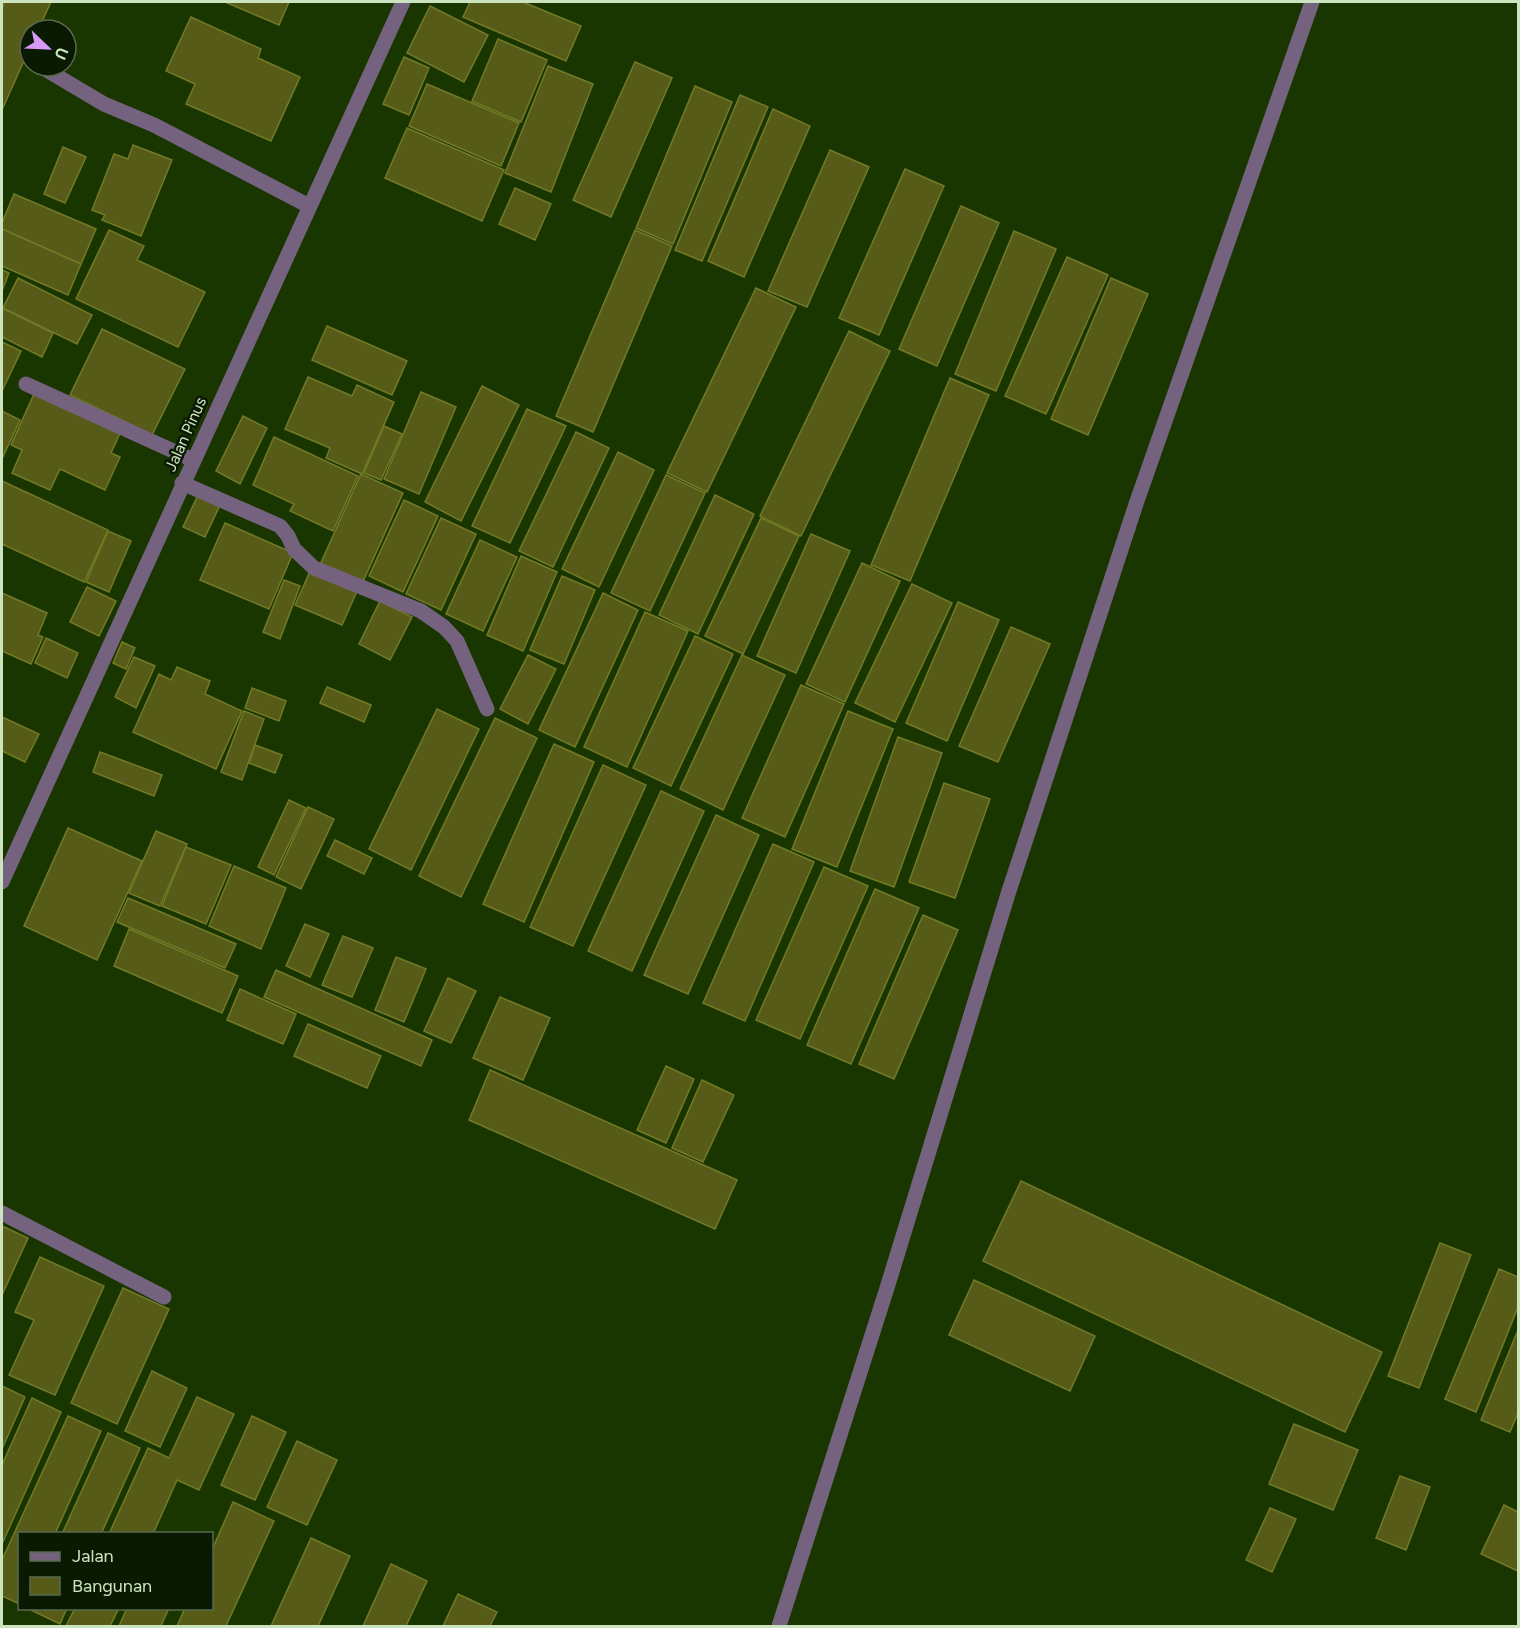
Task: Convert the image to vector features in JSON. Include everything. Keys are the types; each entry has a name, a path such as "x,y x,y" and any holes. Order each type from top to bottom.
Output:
{"street":[{"name":"Jalan Pinus","path":"2,882 403,2"},
{"path":"779,1626 883,1300 1011,883 1136,504 1312,2"},
{"path":"60,78 104,104 154,125 309,206"},
{"path":"26,384 193,460"},
{"path":"182,483 280,525 294,549 314,568 421,611 444,627 458,641 487,709"},
{"path":"2,1213 164,1297"}],"building":[{"path":"5,2 51,2 44,18 18,18 18,74 2,110 2,9"},
{"path":"225,2 289,2 279,25"},
{"path":"470,2 523,2 581,26 566,61 463,17"},
{"path":"430,6 488,35 464,82 407,53"},
{"path":"191,17 261,49 258,58 300,77 271,141 186,104 195,84 166,71"},
{"path":"498,39 547,60 521,122 472,101"},
{"path":"404,57 429,68 409,115 383,104"},
{"path":"635,62 672,78 611,217 573,200"},
{"path":"548,66 593,84 551,192 505,173"},
{"path":"427,84 519,123 501,166 409,126"},
{"path":"695,86 732,102 673,244 636,228"},
{"path":"740,95 768,107 702,261 675,250"},
{"path":"773,109 810,126 744,277 708,261"},
{"path":"407,128 504,170 482,221 385,178"},
{"path":"133,145 172,160 141,236 102,220 105,215 92,210 114,154 128,159"},
{"path":"63,147 86,157 65,203 44,194"},
{"path":"830,150 869,167 807,307 768,291"},
{"path":"905,169 944,186 879,335 839,318"},
{"path":"515,188 551,204 535,240 499,224"},
{"path":"14,194 96,229 81,264 2,229 2,223"},
{"path":"961,206 999,223 937,366 899,349"},
{"path":"2,229 81,264 68,295 2,266"},
{"path":"109,230 144,246 137,260 205,292 178,347 76,299"},
{"path":"635,230 672,246 593,432 556,416"},
{"path":"1014,231 1056,249 996,391 955,374"},
{"path":"1067,257 1108,275 1046,414 1005,396"},
{"path":"2,270 9,273 2,291"},
{"path":"18,278 92,315 77,344 3,308"},
{"path":"1111,278 1148,294 1088,435 1051,419"},
{"path":"756,288 796,307 707,492 667,473"},
{"path":"2,308 53,333 42,357 2,337"},
{"path":"327,326 407,361 392,395 312,360"},
{"path":"102,329 185,369 152,435 70,395"},
{"path":"849,331 890,351 801,536 760,516"},
{"path":"2,342 21,351 2,391"},
{"path":"308,377 352,396 357,385 394,402 362,474 326,458 330,448 285,429"},
{"path":"950,378 989,395 910,581 871,565"},
{"path":"482,386 519,405 461,521 425,502"},
{"path":"421,392 456,407 419,494 384,479"},
{"path":"34,394 120,433 111,453 120,457 105,490 60,469 50,490 12,473 22,450 11,445"},
{"path":"527,409 566,426 510,543 472,526"},
{"path":"2,411 20,420 2,459"},
{"path":"243,416 267,428 240,484 216,471"},
{"path":"384,426 402,434 381,480 364,473"},
{"path":"576,432 609,448 553,567 519,551"},
{"path":"274,437 358,476 333,531 290,511 294,504 253,485"},
{"path":"618,452 654,470 599,587 562,569"},
{"path":"361,474 403,493 361,586 319,567"},
{"path":"666,475 705,493 650,611 611,593"},
{"path":"2,481 108,530 84,582 2,544"},
{"path":"198,495 220,505 205,537 183,527"},
{"path":"715,495 754,514 698,634 659,615"},
{"path":"404,500 438,516 403,592 369,576"},
{"path":"441,518 476,534 441,610 406,594"},
{"path":"761,518 799,536 743,654 705,636"},
{"path":"225,523 293,553 269,609 200,580"},
{"path":"108,531 131,541 109,592 86,582"},
{"path":"811,534 850,551 796,673 757,656"},
{"path":"480,540 517,557 483,631 446,614"},
{"path":"521,556 557,572 523,651 487,635"},
{"path":"862,563 900,581 845,702 806,684"},
{"path":"311,569 358,589 342,625 295,605"},
{"path":"562,576 595,590 564,664 530,650"},
{"path":"284,580 300,586 280,639 263,632"},
{"path":"912,584 952,603 895,722 855,703"},
{"path":"87,587 116,601 99,636 70,622"},
{"path":"2,593 47,613 38,635 43,637 31,664 2,651"},
{"path":"603,593 638,610 575,747 539,730"},
{"path":"380,601 412,617 390,660 359,644"},
{"path":"958,602 999,620 947,741 906,723"},
{"path":"645,612 688,631 627,767 584,747"},
{"path":"1011,627 1050,644 998,762 959,746"},
{"path":"695,636 733,654 671,786 633,768"},
{"path":"46,638 78,653 67,678 35,663"},
{"path":"122,642 135,648 126,669 113,663"},
{"path":"528,655 556,669 528,724 500,709"},
{"path":"742,655 785,675 723,810 680,789"},
{"path":"134,657 155,666 136,708 115,697"},
{"path":"177,667 210,681 205,694 242,711 216,769 133,732 159,674 171,680"},
{"path":"801,685 844,704 785,837 742,818"},
{"path":"327,687 371,705 364,722 320,703"},
{"path":"252,688 286,701 279,721 245,708"},
{"path":"437,709 479,729 411,870 369,849"},
{"path":"244,711 264,719 242,780 221,772"},
{"path":"848,711 893,729 837,867 792,849"},
{"path":"2,717 39,734 25,762 2,751"},
{"path":"495,718 537,738 461,897 419,876"},
{"path":"898,737 942,753 894,887 850,871"},
{"path":"554,744 594,762 524,922 483,904"},
{"path":"255,745 282,755 275,773 249,763"},
{"path":"100,752 162,775 154,796 93,772"},
{"path":"603,765 646,785 573,946 530,927"},
{"path":"944,783 990,799 955,898 909,882"},
{"path":"661,791 704,811 632,971 588,951"},
{"path":"289,800 306,808 274,875 258,867"},
{"path":"308,807 334,819 301,889 276,877"},
{"path":"716,815 759,835 688,994 644,975"},
{"path":"68,828 142,861 97,960 24,926"},
{"path":"156,831 187,844 160,906 129,893"},
{"path":"335,840 372,858 364,874 327,856"},
{"path":"773,844 814,862 745,1021 703,1003"},
{"path":"186,847 231,865 206,924 162,906"},
{"path":"234,866 286,888 261,949 209,926"},
{"path":"824,867 868,886 800,1039 756,1020"},
{"path":"875,889 919,908 851,1064 807,1045"},
{"path":"128,898 236,944 225,968 117,922"},
{"path":"923,915 958,930 894,1079 859,1064"},
{"path":"305,924 329,934 310,977 286,966"},
{"path":"129,929 238,976 222,1013 114,966"},
{"path":"343,936 373,948 352,997 322,985"},
{"path":"396,957 426,969 404,1022 375,1010"},
{"path":"276,970 432,1040 421,1066 264,997"},
{"path":"448,978 476,991 451,1043 424,1031"},
{"path":"240,989 296,1014 283,1044 227,1020"},
{"path":"500,997 550,1018 523,1080 473,1058"},
{"path":"308,1024 381,1056 367,1088 294,1056"},
{"path":"666,1066 694,1079 666,1143 637,1130"},
{"path":"490,1070 737,1180 715,1229 469,1120"},
{"path":"702,1080 734,1095 703,1162 672,1148"},
{"path":"1021,1181 1382,1352 1345,1432 983,1261"},
{"path":"2,1226 28,1238 2,1295"},
{"path":"1440,1243 1471,1255 1419,1388 1388,1376"},
{"path":"40,1257 104,1286 55,1395 9,1375 34,1320 15,1312"},
{"path":"1499,1269 1518,1277 1518,1307 1476,1412 1445,1399"},
{"path":"974,1280 1095,1336 1070,1391 949,1335"},
{"path":"123,1288 169,1309 117,1424 71,1403"},
{"path":"1518,1330 1518,1413 1510,1432 1481,1420"},
{"path":"152,1371 187,1388 160,1447 125,1431"},
{"path":"2,1386 25,1397 2,1449"},
{"path":"197,1397 234,1414 199,1490 177,1480 154,1532 110,1532 148,1448 169,1458"},
{"path":"32,1398 61,1412 2,1544 2,1465"},
{"path":"68,1416 101,1431 56,1532 18,1532 18,1603 2,1596 2,1560"},
{"path":"252,1416 286,1432 255,1500 221,1485"},
{"path":"1294,1424 1358,1450 1333,1510 1269,1484"},
{"path":"108,1433 140,1448 102,1532 63,1532"},
{"path":"297,1441 337,1460 307,1525 267,1507"},
{"path":"1400,1476 1430,1487 1406,1550 1376,1538"},
{"path":"233,1502 274,1521 226,1626 177,1626 184,1610 213,1610 213,1548"},
{"path":"1504,1505 1518,1512 1518,1571 1481,1554"},
{"path":"1270,1508 1296,1519 1272,1572 1246,1560"},
{"path":"311,1538 350,1556 318,1626 271,1626"},
{"path":"391,1564 427,1581 406,1626 363,1626"},
{"path":"458,1594 497,1612 490,1626 443,1626"},
{"path":"31,1610 66,1610 60,1624"},
{"path":"74,1610 118,1610 110,1626 66,1626"},
{"path":"126,1610 168,1610 161,1626 119,1626"}]}
